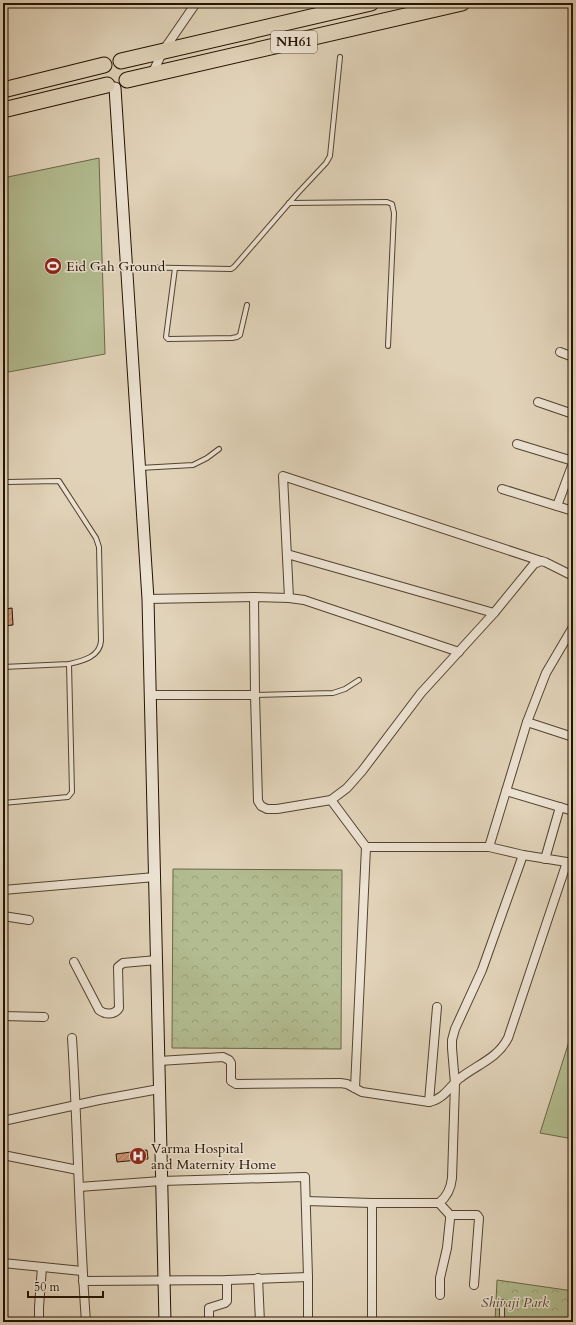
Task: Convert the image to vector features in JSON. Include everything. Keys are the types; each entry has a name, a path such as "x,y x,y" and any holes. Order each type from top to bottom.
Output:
{"highway":[{"name":"NH61","path":"3,90 104,65 112,60 121,61 371,3"},
{"name":"NH61","path":"3,110 462,3"},
{"path":"104,65 102,69 102,78 116,84 129,72 121,61"}],"street":[{"path":"152,75 163,51 196,3"},
{"path":"116,84 148,599 165,1322"},
{"path":"560,352 573,357"},
{"path":"538,402 573,414"},
{"path":"517,444 573,462 558,506"},
{"path":"289,598 283,476 545,562 573,576"},
{"path":"502,489 573,511"},
{"path":"286,554 494,613"},
{"path":"254,597 258,801 261,806 267,809 277,809 331,800 347,788 362,772 421,693 494,613 534,564 541,561"},
{"path":"148,599 254,597 304,600 459,652"},
{"path":"489,847 528,722 546,673 572,631"},
{"path":"150,695 255,695"},
{"path":"528,722 573,737"},
{"path":"506,791 573,811"},
{"path":"331,800 366,847 355,1088"},
{"path":"545,859 560,807"},
{"path":"159,1061 223,1057 231,1063 232,1080 236,1084 340,1083 347,1084 362,1092 429,1102 440,1098 460,1078 495,1055 503,1047 508,1038 570,863 523,855 489,847 366,847"},
{"path":"306,1201 439,1203 445,1199 451,1185 455,1084 452,1048 454,1034 482,970 523,855"},
{"path":"3,890 155,878"},
{"path":"3,916 29,920"},
{"path":"74,962 99,1010 105,1013 115,1012 119,1008 118,967 123,963 157,960"},
{"path":"429,1102 436,1007"},
{"path":"3,1016 44,1017"},
{"path":"72,1038 82,1270 86,1322"},
{"path":"3,1120 159,1089"},
{"path":"3,1155 78,1170"},
{"path":"79,1187 162,1181 305,1177 308,1322"},
{"path":"372,1203 372,1322"},
{"path":"439,1203 450,1215 478,1216 474,1285"},
{"path":"440,1295 440,1278 447,1248 450,1215"},
{"path":"3,1263 82,1270"},
{"path":"39,1322 42,1267"},
{"path":"83,1281 227,1280 308,1277"},
{"path":"258,1278 260,1322"},
{"path":"209,1322 209,1308 227,1301 227,1280"}],"lane":[{"path":"127,267 231,269 236,265 289,203 326,163 330,156 340,57"},
{"path":"289,203 387,202 392,204 394,213 388,346"},
{"path":"175,268 166,337 168,339 237,337 240,335 247,305"},
{"path":"140,468 193,465 207,458 219,449"},
{"path":"3,667 69,664 94,656 101,645 98,542 59,481 7,482"},
{"path":"3,803 68,797 71,795 69,664"},
{"path":"255,695 333,693 344,689 359,680"},
{"path":"502,1302 502,1322"}],"green space":[{"name":"Eid Gah Ground","path":"99,158 105,354 3,373 3,178"},
{"path":"173,869 342,870 341,1049 172,1048"},
{"path":"573,1029 573,1139 540,1133"},
{"name":"Shivaji Park","path":"497,1280 573,1291 573,1322 495,1322"}],"building":[{"path":"3,577 5,577 6,589 3,589"},
{"path":"3,595 5,609 12,608 13,625 3,626"},
{"path":"147,1150 148,1159 117,1162 116,1154"}],"place":[{"name":"Eid Gah Ground","path":"53,266"},
{"name":"Varma Hospital and Maternity Home","path":"138,1156"}]}
